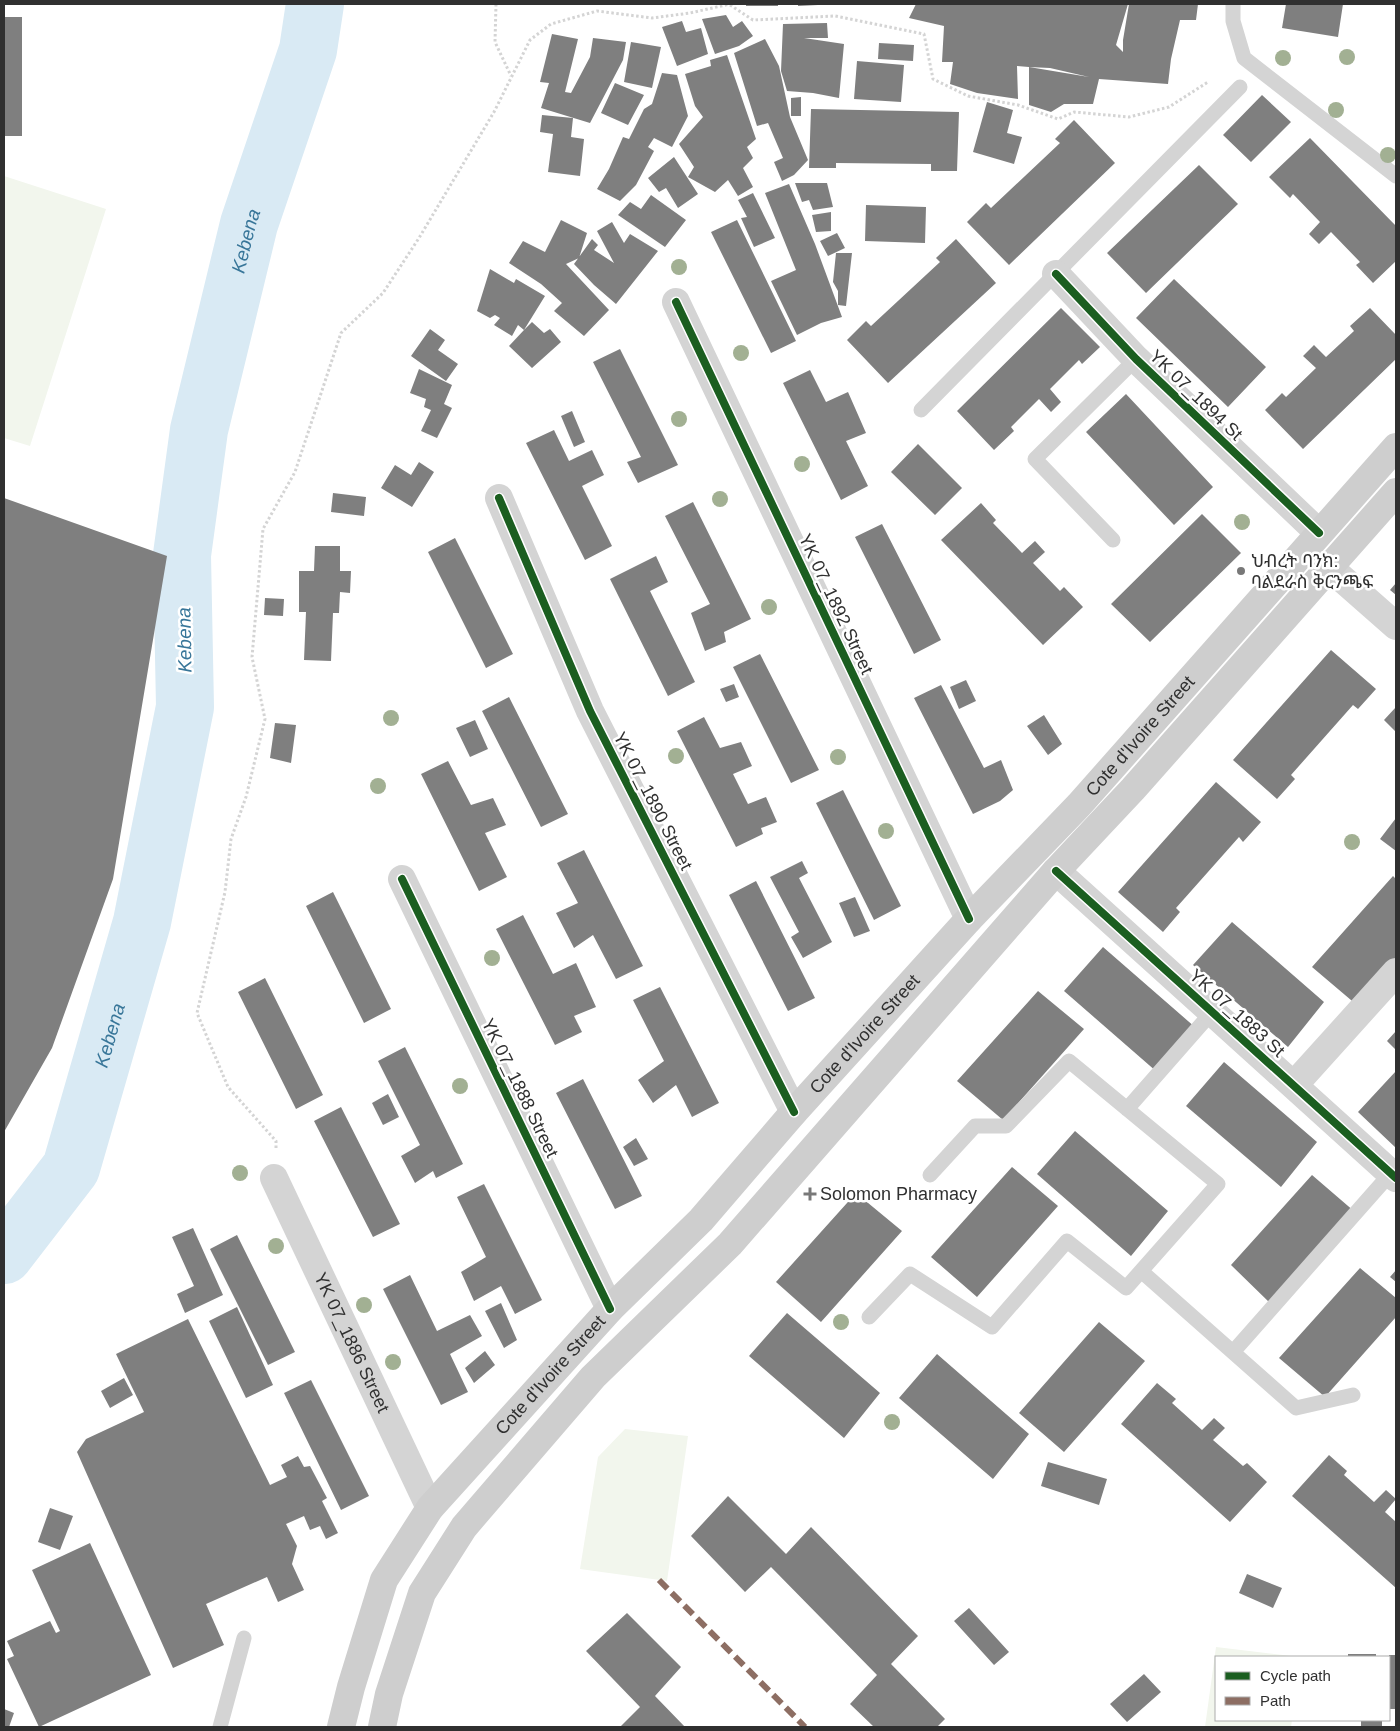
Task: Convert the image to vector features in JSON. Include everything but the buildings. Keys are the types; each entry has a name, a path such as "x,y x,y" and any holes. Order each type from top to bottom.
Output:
{"main road":[{"name":"Cote d'Ivoire Street","path":"341,1727 351,1686 384,1580 430,1508 610,1310 701,1220 794,1112 969,919 1079,805 1396,447"},
{"name":"Cote d'Ivoire Street","path":"382,1727 388,1694 422,1593 464,1527 594,1377 730,1244 1056,871 1133,789 1396,492"},
{"path":"701,1220 730,1244"}],"street":[{"name":"YK 07_1894 St","path":"1056,274 1136,359 1319,534"},
{"name":"YK 07_1892 Street","path":"676,302 969,919"},
{"name":"YK 07_1890 Street","path":"500,498 590,711 794,1112"},
{"path":"1330,568 1396,626"},
{"name":"YK 07_1883 St","path":"1056,871 1394,1175"},
{"name":"YK 07_1888 Street","path":"402,879 610,1310"},
{"path":"1294,1085 1396,972"},
{"name":"YK 07_1886 Street","path":"274,1178 430,1508"}],"lane":[{"path":"1233,4 1233,21 1244,58 1396,176"},
{"path":"920,410 1240,88"},
{"path":"1113,540 1035,459 1136,359"},
{"path":"1127,1109 1213,1012"},
{"path":"869,1317 910,1274 992,1327 1066,1241 1126,1288 1218,1184 1069,1061 1006,1126 975,1126 930,1175"},
{"path":"1233,1352 1394,1175"},
{"path":"1141,1271 1296,1408 1353,1396"},
{"path":"220,1727 244,1638"}],"path":[{"path":"496,4 495,42 511,77"},
{"path":"274,1178 276,1141 228,1087 197,1012 225,892 231,839 246,797 265,719 252,657 263,529 294,472 341,333 383,293 414,246 494,112 530,40 551,24 597,11 652,18 690,13 730,4 753,20 834,16 924,34 933,79 968,96 1018,105 1058,119 1074,112 1129,117 1169,107 1244,58"}],"shaded area":[{"path":"4,176 106,209 30,446 4,438"},
{"path":"625,1429 688,1436 667,1581 580,1569 598,1457"},
{"path":"1216,1647 1292,1656 1215,1656 1215,1721 1292,1721 1291,1727 1205,1727"}],"waterway":[{"name":"Kebena","path":"4,1255 71,1168 142,922 185,707 182,555 199,430 249,224 308,50 315,4"}],"marked path":[{"path":"659,1580 805,1727"}],"cycle path":[{"path":"1056,274 1136,359 1319,533"},
{"path":"676,302 969,919"},
{"path":"499,498 590,711 794,1112"},
{"path":"1056,871 1396,1178"},
{"path":"402,879 610,1309"}],"place":[{"name":"ህብረት ባንክ: ባልደራስ ቅርንጫፍ","path":"1241,571"},
{"name":"Solomon Pharmacy","path":"810,1194"}]}
